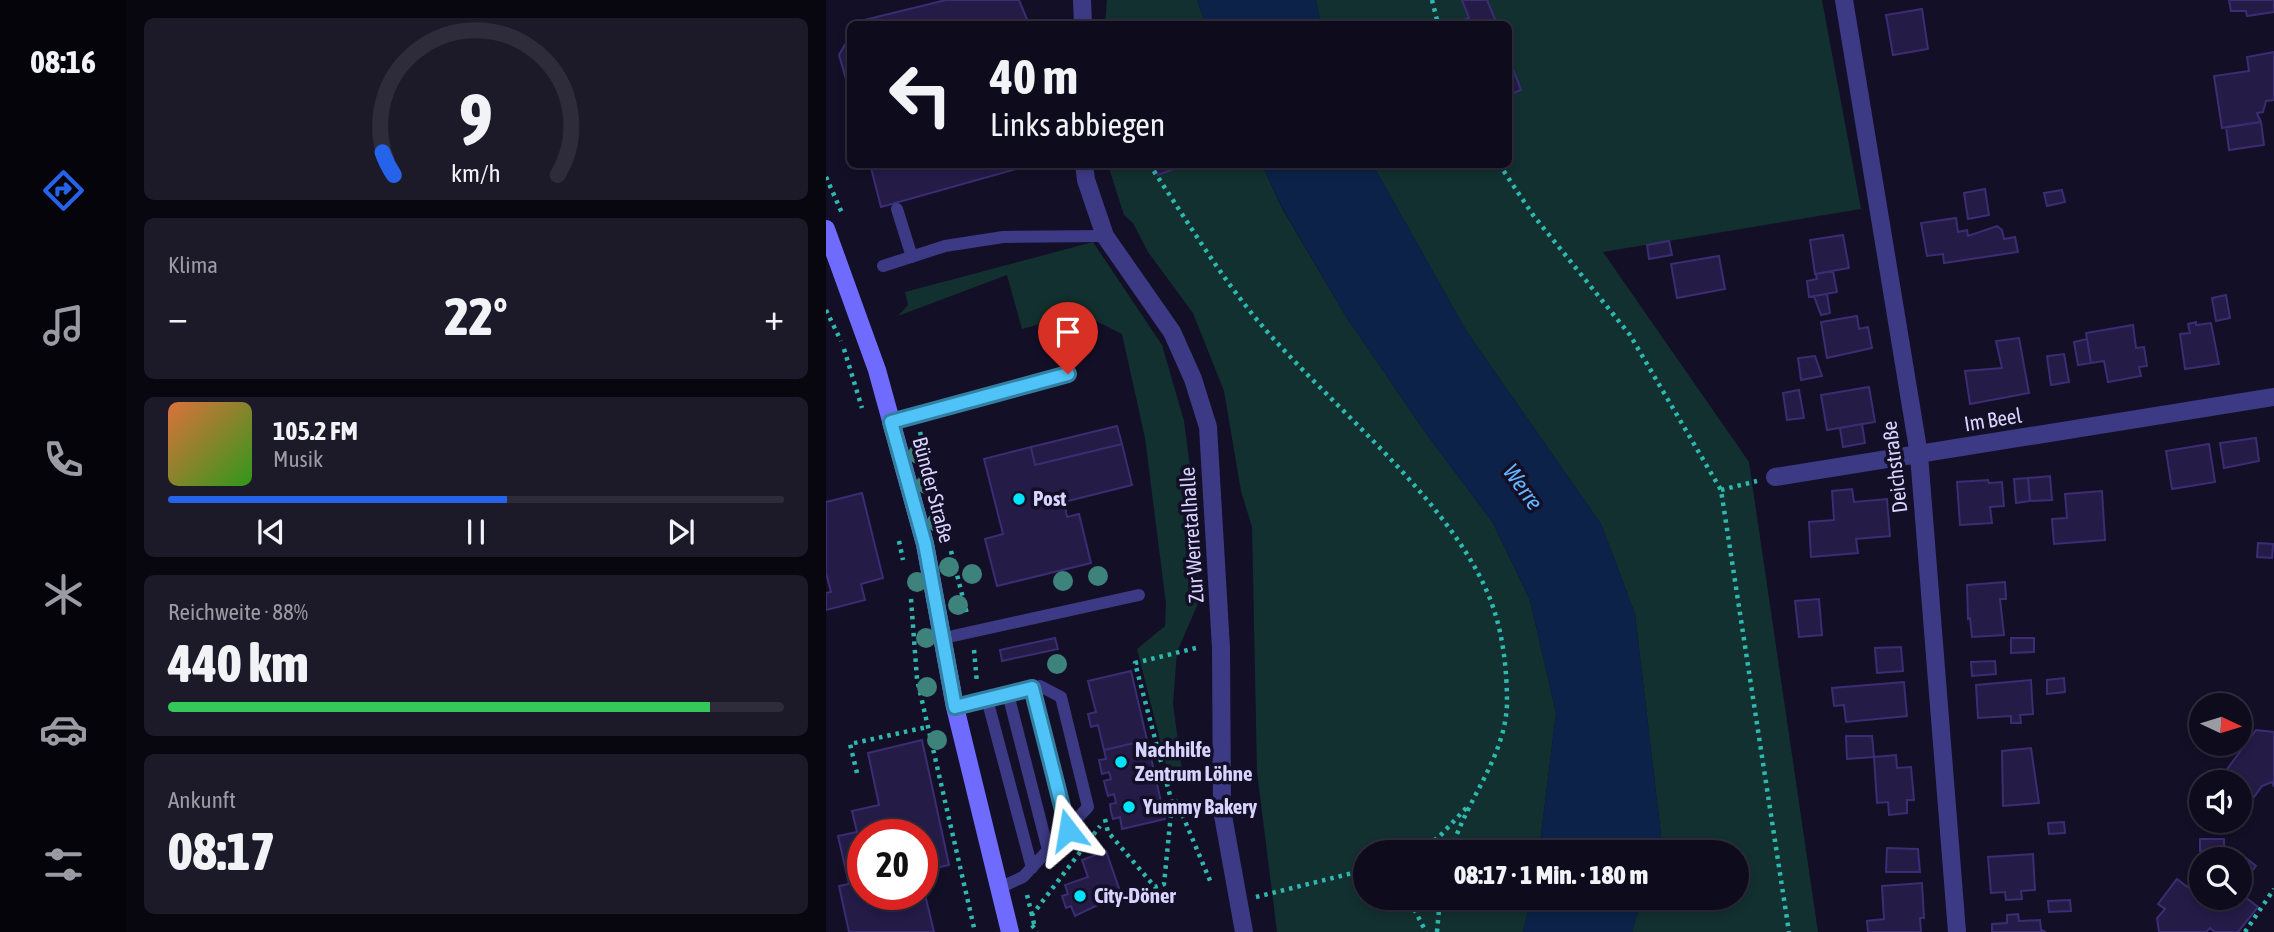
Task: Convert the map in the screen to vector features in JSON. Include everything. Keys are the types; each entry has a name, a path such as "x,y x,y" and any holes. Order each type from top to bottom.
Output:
{"main road":[{"name":"Bünder Straße","path":"826,229 877,370 925,544 955,707 1010,932"}],"street":[{"path":"1082,0 1083,21"},
{"name":"Deichstraße","path":"1844,0 1919,455 1957,932"},
{"name":"Zur Werretalhalle","path":"1084,168 1105,236 1172,332 1193,379 1208,428 1222,648 1222,810 1244,932"},
{"name":"Im Beel","path":"1775,477 2274,397"}],"lane":[{"path":"897,209 912,257"},
{"path":"883,266 945,246 1003,237 1105,236"},
{"path":"891,422 1068,374"},
{"path":"944,638 1139,595"},
{"path":"955,707 1040,686 1060,697 1088,807 1023,877 999,888"},
{"path":"1032,688 1068,830"},
{"path":"1008,694 1048,850"},
{"path":"987,699 1032,868"}],"path":[{"path":"1432,0 1437,21"},
{"path":"1152,168 1216,267 1258,321 1427,501 1470,559 1494,610 1505,659 1507,707 1496,755 1456,840"},
{"path":"1502,168 1533,215 1629,335 1721,490 1789,932"},
{"path":"826,310 841,342 865,416"},
{"path":"1721,490 1775,477"},
{"path":"898,538 904,565"},
{"path":"910,591 917,679 975,932"},
{"path":"1102,806 1108,832 1156,887 1164,884 1172,803 1135,663 1195,646"},
{"path":"857,773 850,744 927,727"},
{"path":"1172,803 1177,802 1220,905 1353,874"},
{"path":"1434,840 1472,802"},
{"path":"1034,924 1032,915 1105,819"},
{"path":"2245,932 2274,889"},
{"path":"1415,910 1426,932"},
{"path":"1437,932 1439,910"}],"green space":[{"path":"1107,0 1197,0 1205,21 1105,21"},
{"path":"1316,0 1822,0 1861,209 1603,252 1749,462 1818,932 1632,932 1638,910 1749,910 1749,840 1662,840 1635,614 1601,524 1467,332 1375,168 1512,168 1512,21 1320,21"},
{"path":"1109,168 1155,168 1158,175 1176,168 1263,168 1282,208 1345,315 1427,435 1493,523 1530,600 1556,713 1540,840 1353,840 1353,910 1528,910 1523,932 1277,932 1257,772 1252,527 1241,491 1224,391 1193,313 1148,252 1133,223 1124,215"},
{"path":"1093,242 1162,345 1184,421 1195,505 1200,599 1177,652 1173,704 1182,770 1171,784 1137,649 1165,626 1166,604 1145,438 1122,334 1080,313 1022,329 1007,275 898,316 908,305 905,292"}],"water":[{"path":"1197,0 1316,0 1320,21 1205,21"},
{"name":"Werre","path":"1263,168 1375,168 1467,332 1601,524 1635,614 1662,840 1540,840 1556,713 1530,600 1493,523 1427,435 1345,315 1282,207"},
{"path":"1528,910 1638,910 1632,932 1523,932"}],"building":[{"path":"946,0 1019,0 1028,21 860,21"},
{"path":"1462,0 1487,0 1496,21 1461,21 1469,18"},
{"path":"2229,0 2274,0 2274,12 2247,16 2246,11 2231,11"},
{"path":"1922,9 1928,49 1893,55 1886,15"},
{"path":"847,41 847,83 839,55"},
{"path":"2274,52 2274,100 2266,101 2263,112 2257,113 2261,122 2222,128 2214,76 2249,71 2247,57"},
{"path":"1512,66 1521,90 1512,93"},
{"path":"2261,122 2264,145 2229,150 2226,127"},
{"path":"871,168 1020,168 881,207"},
{"path":"1155,168 1177,168 1158,175"},
{"path":"1985,189 1989,215 1968,219 1964,193"},
{"path":"2062,190 2065,202 2047,206 2044,193"},
{"path":"1956,218 1958,232 1967,230 1968,236 1997,226 2002,230 2004,239 2015,237 2018,252 1944,263 1943,254 1927,256 1921,223"},
{"path":"1843,235 1849,268 1815,274 1810,240"},
{"path":"1669,241 1672,255 1649,259 1647,245"},
{"path":"1719,256 1725,289 1677,298 1671,264"},
{"path":"1833,271 1837,292 1809,297 1807,281 1817,279 1816,274"},
{"path":"1827,294 1830,313 1821,315 1814,296"},
{"path":"2226,295 2230,318 2216,321 2212,298"},
{"path":"1857,316 1859,329 1868,327 1872,348 1827,358 1821,322"},
{"path":"2196,322 2196,325 2211,323 2219,364 2185,369 2180,334 2190,333 2188,324"},
{"path":"2133,325 2136,348 2144,347 2147,366 2139,367 2141,376 2108,382 2104,361 2091,363 2086,333"},
{"path":"2019,338 2029,393 1970,404 1965,371 2002,368 1996,341"},
{"path":"2087,339 2091,363 2078,365 2074,342"},
{"path":"2064,354 2069,382 2051,385 2047,356"},
{"path":"1815,356 1822,376 1801,380 1798,358"},
{"path":"1869,387 1875,422 1827,430 1821,395"},
{"path":"1799,390 1804,418 1787,420 1783,393"},
{"path":"1862,424 1865,443 1843,447 1840,428"},
{"path":"1117,426 1122,444 1035,465 1031,447"},
{"path":"2256,438 2259,461 2224,468 2220,443"},
{"path":"1122,444 1132,485 1064,502 1067,517 1079,514 1091,563 997,586 985,539 1003,534 984,459 1031,447 1035,465"},
{"path":"2209,444 2215,482 2172,489 2166,451"},
{"path":"2050,476 2052,500 2030,501 2028,478"},
{"path":"2028,478 2030,501 2016,503 2014,479"},
{"path":"1988,480 1989,483 2002,482 2004,506 1990,507 1992,523 1960,525 1957,482"},
{"path":"1852,489 1854,502 1887,499 1890,536 1856,539 1858,553 1811,557 1809,522 1834,520 1832,491"},
{"path":"2102,491 2105,540 2054,544 2052,519 2067,518 2065,494"},
{"path":"862,493 883,578 861,584 865,600 826,610 826,593 831,592 826,573 826,502"},
{"path":"2258,543 2273,544 2272,558 2257,557"},
{"path":"2005,582 2006,599 2000,599 2004,635 1972,637 1970,618 1968,619 1967,585"},
{"path":"1819,599 1822,635 1799,637 1795,601"},
{"path":"1055,638 1058,649 1002,661 1000,650"},
{"path":"2011,638 2034,638 2034,652 2011,653"},
{"path":"1901,647 1903,671 1877,673 1875,648"},
{"path":"1995,661 1996,674 1972,676 1971,662"},
{"path":"1131,671 1147,740 1104,750 1098,725 1091,727 1088,714 1096,712 1088,681"},
{"path":"2064,678 2065,692 2047,694 2047,680"},
{"path":"2031,680 2033,714 2020,715 2021,723 2011,723 2011,716 1978,718 1976,685"},
{"path":"1904,682 1907,716 1846,722 1844,705 1834,706 1832,688"},
{"path":"2256,730 2274,732 2274,787 2272,782 2262,786 2254,797 2252,770 2226,770 2237,756 2252,756 2252,735"},
{"path":"1846,736 1872,736 1874,757 1847,759"},
{"path":"922,740 949,865 938,867 938,819 854,819 852,811 879,805 868,753"},
{"path":"1147,740 1165,819 1122,829 1120,817 1113,819 1111,812 1110,804 1116,803 1114,794 1108,796 1104,781 1111,779 1109,772 1102,774 1099,760 1106,759 1104,750"},
{"path":"2031,748 2039,803 2003,806 2002,751"},
{"path":"1896,755 1897,768 1911,767 1914,800 1907,800 1907,813 1889,815 1888,802 1877,803 1874,757"},
{"path":"2064,822 2065,833 2049,834 2048,823"},
{"path":"847,834 847,875 838,836"},
{"path":"2200,839 2224,839 2224,847 2200,847"},
{"path":"1887,848 1918,849 1920,872 1886,872"},
{"path":"1106,851 1121,894 1075,916 1071,906 1066,908 1062,896 1068,894 1065,885 1088,877 1082,860"},
{"path":"2033,854 2035,890 2021,891 2022,899 2006,900 2005,892 1991,893 1988,857"},
{"path":"2177,879 2189,888 2189,910 2252,910 2252,902 2258,907 2238,932 2215,932 2210,928 2206,932 2159,932 2157,918 2165,909 2158,904"},
{"path":"1922,883 1924,918 1920,918 1921,932 1868,932 1867,921 1884,919 1882,886"},
{"path":"847,884 847,910 929,910 934,932 849,932 839,886"},
{"path":"2070,900 2071,911 2049,912 2048,901"},
{"path":"2018,914 2019,921 2040,920 2041,930 2046,932 1992,932 1992,924 2007,923 2007,915"}],"place":[{"name":"Post","path":"1019,499"},
{"name":"Nachhilfe Zentrum Löhne","path":"1121,762"},
{"name":"Yummy Bakery","path":"1129,807"},
{"name":"City-Döner","path":"1080,896"}],"route":[{"path":"1068,374 891,422 925,544 955,707 1032,688 1068,830"}]}
